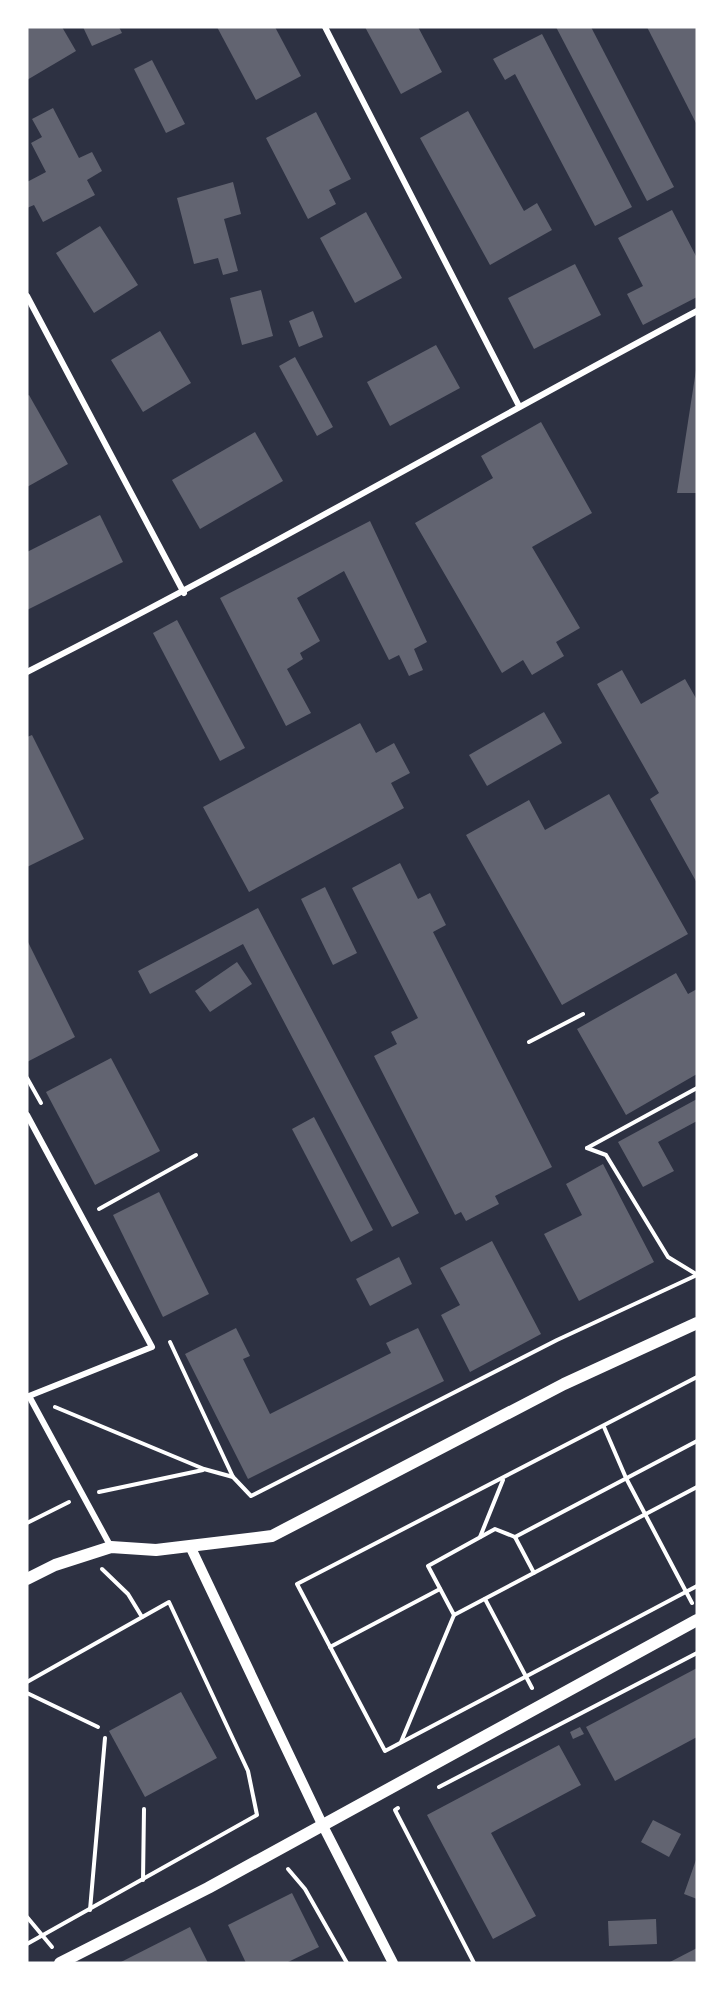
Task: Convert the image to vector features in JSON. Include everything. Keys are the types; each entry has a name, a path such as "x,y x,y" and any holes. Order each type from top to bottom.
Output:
{"main road":[{"path":"27,1579 55,1565 111,1547 156,1550 272,1536 564,1384 697,1323"},
{"path":"62,1962 208,1888 697,1620"}],"street":[{"path":"325,27 519,406"},
{"path":"27,296 184,593"},
{"path":"27,672 184,593 519,406 697,311"},
{"path":"27,1115 152,1347 29,1396 111,1547"},
{"path":"190,1546 322,1824 393,1963"}],"path":[{"path":"529,1042 583,1014"},
{"path":"697,1089 586,1148 606,1155 668,1257 697,1275"},
{"path":"99,1209 196,1155"},
{"path":"29,1396 204,1469 233,1477 251,1496 557,1340 697,1275"},
{"path":"697,1377 297,1584 385,1751 697,1586"},
{"path":"604,1427 626,1478 697,1612"},
{"path":"515,1537 697,1441"},
{"path":"27,1523 83,1495 204,1469"},
{"path":"479,1538 503,1479"},
{"path":"401,1742 454,1615 697,1487"},
{"path":"454,1615 428,1566 479,1538 495,1530 515,1537 534,1573"},
{"path":"85,1556 128,1594 142,1617"},
{"path":"330,1647 440,1589"},
{"path":"485,1599 541,1705"},
{"path":"27,1682 169,1602 248,1771 257,1815 27,1944"},
{"path":"431,1791 697,1653"},
{"path":"27,1693 98,1727"},
{"path":"90,1910 105,1738"},
{"path":"403,1806 395,1810 474,1963"},
{"path":"143,1880 144,1809"},
{"path":"288,1869 306,1889 347,1963"},
{"path":"27,1917 62,1962"}],"building":[{"path":"27,27 62,27 76,51 27,80"},
{"path":"83,27 119,27 122,33 92,46"},
{"path":"217,27 275,27 301,76 256,100"},
{"path":"365,27 418,27 442,72 401,94"},
{"path":"556,27 591,27 674,187 647,201"},
{"path":"647,27 697,27 697,125"},
{"path":"542,34 632,207 595,226 515,74 505,80 493,59"},
{"path":"152,60 185,124 166,133 134,69"},
{"path":"53,108 79,158 92,152 102,171 87,180 95,195 43,222 34,205 27,208 27,182 46,172 31,143 42,137 32,119"},
{"path":"468,111 524,211 537,203 552,230 490,265 420,138"},
{"path":"316,112 351,179 329,190 336,204 308,219 266,138"},
{"path":"233,182 241,214 224,219 238,271 223,275 218,258 194,264 177,198"},
{"path":"672,210 697,258 697,297 643,325 627,294 643,286 618,238"},
{"path":"366,212 402,278 355,303 320,238"},
{"path":"100,226 138,285 94,313 56,253"},
{"path":"575,264 601,315 534,349 508,298"},
{"path":"261,290 273,336 242,345 230,298"},
{"path":"313,311 323,337 299,347 289,321"},
{"path":"160,331 191,383 143,412 111,360"},
{"path":"436,345 460,388 390,426 367,382"},
{"path":"295,357 333,427 317,436 279,366"},
{"path":"696,370 697,493 677,493"},
{"path":"29,395 68,464 27,487 27,396"},
{"path":"541,422 592,513 532,547 580,628 556,642 564,656 532,675 523,660 502,673 415,523 493,478 481,456"},
{"path":"255,432 283,481 200,529 172,480"},
{"path":"100,515 123,562 27,610 27,552"},
{"path":"370,521 427,642 414,649 423,670 409,676 399,655 389,660 344,571 297,598 320,641 300,653 303,659 287,669 311,713 286,726 220,598"},
{"path":"177,620 245,748 220,761 153,633"},
{"path":"622,670 641,704 685,679 697,700 697,883 650,799 659,793 597,684"},
{"path":"544,712 562,743 487,786 469,755"},
{"path":"360,723 376,753 394,743 410,773 391,783 404,808 249,892 203,807"},
{"path":"32,735 84,839 27,867 27,737"},
{"path":"609,794 688,934 562,1005 466,835 529,800 545,830"},
{"path":"400,863 418,899 430,893 446,925 433,932 552,1167 495,1196 499,1204 466,1221 461,1212 455,1215 374,1056 397,1044 391,1032 418,1018 352,888"},
{"path":"325,887 357,953 333,965 301,899"},
{"path":"258,908 419,1213 392,1227 243,944 150,994 138,971"},
{"path":"27,940 75,1037 27,1062"},
{"path":"237,962 252,984 210,1012 195,991"},
{"path":"676,973 688,994 697,989 697,1074 626,1115 577,1029"},
{"path":"111,1058 160,1151 95,1185 46,1092"},
{"path":"697,1099 697,1121 658,1142 674,1171 643,1187 618,1142"},
{"path":"314,1117 373,1230 351,1242 292,1129"},
{"path":"603,1164 654,1262 579,1301 544,1234 582,1215 566,1184"},
{"path":"159,1192 209,1294 163,1317 113,1215"},
{"path":"492,1241 541,1334 470,1372 441,1315 460,1305 440,1268"},
{"path":"399,1257 412,1284 370,1306 356,1279"},
{"path":"236,1328 250,1356 243,1359 270,1414 391,1353 386,1343 418,1328 444,1381 248,1479 185,1354"},
{"path":"697,1668 697,1737 615,1781 586,1727"},
{"path":"181,1692 217,1758 145,1797 109,1731"},
{"path":"580,1727 584,1734 573,1739 570,1732"},
{"path":"559,1745 581,1785 491,1833 536,1916 493,1939 427,1815"},
{"path":"653,1820 681,1834 669,1857 641,1842"},
{"path":"697,1857 697,1899 684,1894"},
{"path":"292,1893 319,1947 286,1963 246,1963 228,1925"},
{"path":"656,1919 657,1944 609,1946 608,1921"},
{"path":"190,1927 208,1963 119,1963"},
{"path":"697,1948 697,1963 668,1963"}]}
